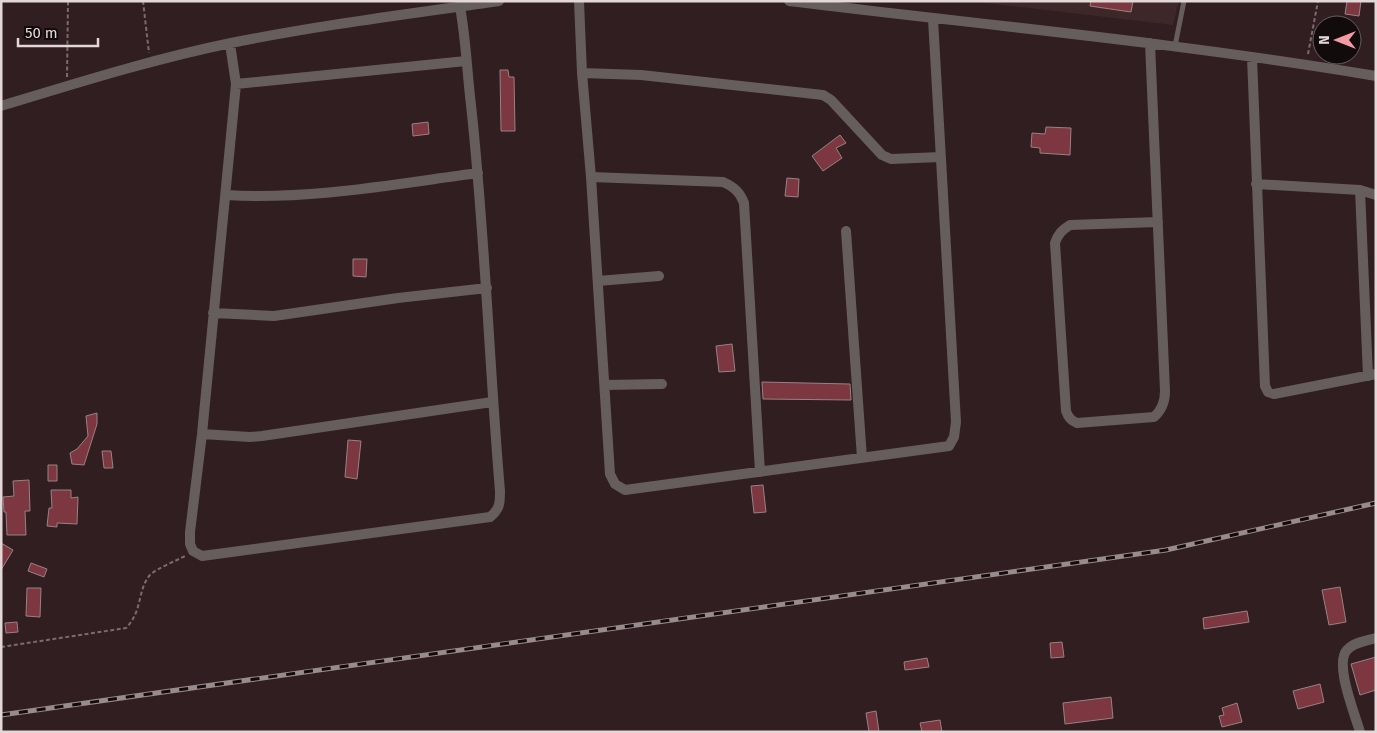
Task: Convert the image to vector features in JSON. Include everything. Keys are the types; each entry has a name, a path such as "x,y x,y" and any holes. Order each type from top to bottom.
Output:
{"street":[{"path":"1,106 151,62 230,44 347,22 499,1"},
{"path":"579,1 582,73 591,177 610,474 612,480 625,490 949,446 954,437 956,422 933,19"},
{"path":"788,1 1175,46 1306,64 1376,76"},
{"path":"230,44 236,84 202,434 190,532 192,552 202,556 490,516 497,511 500,504 492,402 487,288 465,34 460,7"},
{"path":"1150,43 1158,222 1165,391 1162,407 1154,417 1073,422 1066,410 1055,243 1057,237 1060,232 1070,225 1158,222"},
{"path":"1252,57 1265,386 1268,392 1274,394 1372,375 1360,190"},
{"path":"236,84 466,61"},
{"path":"582,73 641,75 823,95 831,100 882,155 891,160 941,157"},
{"path":"226,195 281,196 349,190 478,173"},
{"path":"591,177 723,182 730,185 741,195 744,203 760,472"},
{"path":"1256,184 1360,190 1376,195"},
{"path":"846,231 862,458"},
{"path":"598,281 659,276"},
{"path":"213,313 274,316 398,298 487,288"},
{"path":"605,385 662,384"},
{"path":"202,434 262,436 492,402"},
{"path":"1360,732 1343,672 1343,656 1346,650 1353,645 1376,638"}],"lane":[{"path":"1175,46 1184,1"}],"path":[{"path":"66,87 68,1"},
{"path":"143,1 151,62"},
{"path":"1306,64 1318,1"},
{"path":"1,647 126,628 137,612 144,586 151,574 192,552"}],"shaded area":[{"path":"968,1 1179,1 1173,25"}],"building":[{"path":"1091,1 1133,1 1131,12 1090,6"},
{"path":"1347,1 1361,1 1359,15 1345,14"},
{"path":"500,70 508,70 509,77 514,77 515,131 501,131"},
{"path":"428,122 429,134 413,136 412,124"},
{"path":"1046,127 1071,128 1070,155 1040,153 1040,148 1031,147 1032,133 1045,134"},
{"path":"840,135 846,143 836,148 842,158 823,171 812,156"},
{"path":"787,178 799,179 798,197 785,196"},
{"path":"353,259 367,259 366,277 353,276"},
{"path":"732,344 735,371 719,372 716,346"},
{"path":"762,382 850,384 851,400 763,399"},
{"path":"97,413 97,424 84,465 72,464 70,453 77,449 88,436 86,416"},
{"path":"348,440 361,441 357,479 345,477"},
{"path":"102,451 111,451 113,468 104,468"},
{"path":"48,465 57,465 57,481 48,481"},
{"path":"29,480 30,511 25,511 26,535 7,535 3,497 14,496 13,481"},
{"path":"763,485 766,512 754,513 751,486"},
{"path":"51,490 71,490 71,498 78,497 77,524 57,523 57,527 47,526 49,508 52,508"},
{"path":"1,543 13,550 1,570"},
{"path":"31,563 47,569 44,577 28,571"},
{"path":"1340,587 1346,622 1329,625 1322,590"},
{"path":"27,588 41,588 40,617 26,616"},
{"path":"1247,611 1249,622 1204,629 1203,618"},
{"path":"17,622 18,632 6,633 5,623"},
{"path":"1062,642 1064,657 1051,658 1050,643"},
{"path":"1376,657 1376,690 1360,695 1351,664"},
{"path":"927,658 929,667 905,670 904,662"},
{"path":"1320,684 1324,702 1298,709 1293,691"},
{"path":"1111,697 1113,718 1065,724 1063,703"},
{"path":"1237,703 1242,722 1222,727 1219,716 1224,715 1222,708"},
{"path":"876,711 879,732 869,732 866,713"},
{"path":"940,720 942,732 922,732 920,723"}],"railway":[{"path":"1,715 1166,550 1376,503"}]}
